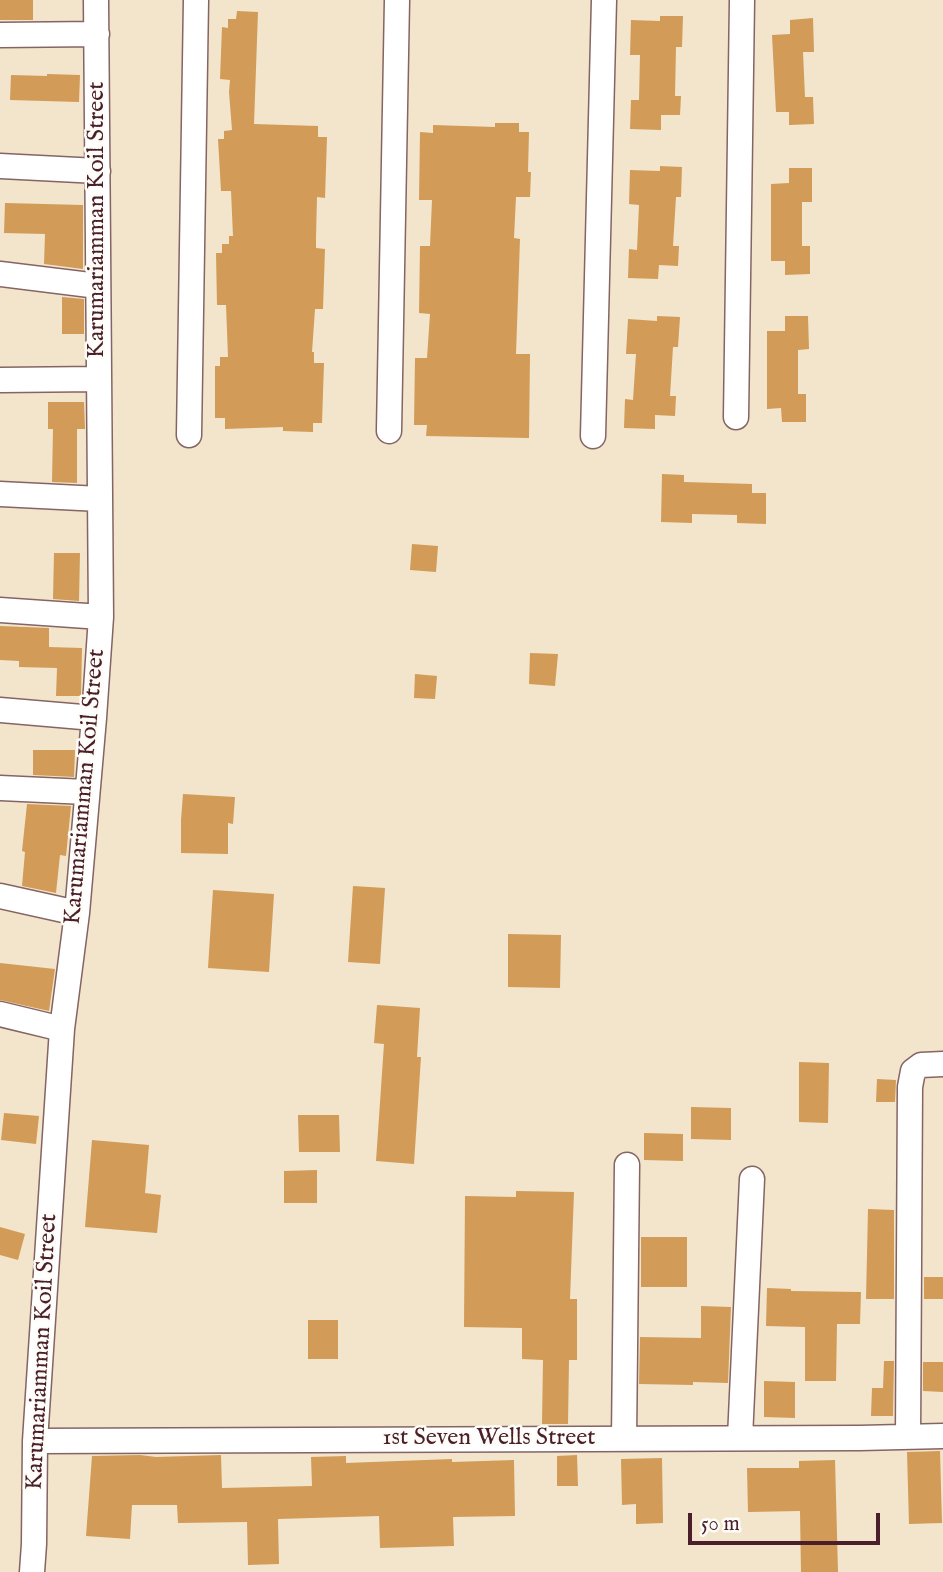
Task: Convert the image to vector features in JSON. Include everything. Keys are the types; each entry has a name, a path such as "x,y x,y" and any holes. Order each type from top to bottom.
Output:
{"street":[{"name":"Karumariamman Koil Street","path":"32,1572 35,1441 62,1029 77,913 101,617 96,0"},
{"path":"189,435 195,0"},
{"path":"389,431 397,0"},
{"path":"593,436 604,0"},
{"path":"736,417 742,0"},
{"path":"0,35 97,34"},
{"path":"0,166 97,171"},
{"path":"0,274 98,286"},
{"path":"0,380 99,379"},
{"path":"0,494 100,499"},
{"path":"0,610 101,617"},
{"path":"0,710 94,718"},
{"path":"0,788 86,792"},
{"path":"0,896 77,913"},
{"path":"0,1014 62,1029"},
{"path":"908,1437 911,1087 913,1071 921,1065 943,1065"},
{"path":"624,1439 626,1166"},
{"path":"740,1438 752,1179"},
{"name":"1st Seven Wells Street","path":"35,1441 943,1436"}],"building":[{"path":"0,0 33,0 33,20 0,20"},
{"path":"237,11 258,12 254,124 318,126 318,137 327,137 325,198 317,197 316,237 316,248 325,249 323,309 315,309 312,352 314,363 324,363 322,423 313,423 313,432 283,431 283,427 225,429 225,418 215,418 215,366 220,366 220,357 228,357 226,305 217,305 216,253 222,253 222,244 229,244 229,236 233,236 231,191 221,191 218,139 224,139 224,131 232,130 230,80 220,79 222,27 228,28 228,19 236,19"},
{"path":"660,16 683,16 682,47 676,47 675,96 681,96 680,115 661,115 661,130 630,129 631,100 639,100 640,55 630,55 631,20 660,21"},
{"path":"813,18 814,52 803,52 805,97 813,97 814,124 789,125 789,112 776,112 772,35 790,34 790,20"},
{"path":"11,75 80,75 79,102 10,100"},
{"path":"495,123 519,123 519,132 529,132 530,197 516,197 514,238 520,239 516,354 530,354 529,438 426,436 427,425 414,425 415,358 427,358 430,314 419,313 420,246 430,246 432,200 419,200 420,132 433,133 433,125 495,127"},
{"path":"660,166 682,167 681,197 676,197 673,246 679,246 678,266 659,265 658,279 628,278 629,249 637,250 639,205 629,204 630,170 660,171"},
{"path":"789,168 812,168 812,202 802,202 802,246 810,246 810,274 785,275 785,261 771,261 771,184 789,183"},
{"path":"5,203 83,205 83,269 44,264 45,234 4,233"},
{"path":"62,297 84,299 84,334 62,334"},
{"path":"657,316 680,317 678,347 673,347 670,396 676,396 675,416 655,415 655,429 624,428 625,399 633,400 636,354 626,354 628,319 657,321"},
{"path":"785,316 808,316 809,349 798,350 798,394 806,394 806,422 782,422 781,408 767,409 767,331 785,331"},
{"path":"48,402 84,402 85,429 77,429 77,483 52,482 53,429 48,429"},
{"path":"662,474 684,475 684,482 752,484 752,493 766,493 766,524 737,523 737,515 692,514 692,523 661,522"},
{"path":"412,544 438,546 436,572 410,570"},
{"path":"54,553 80,553 79,601 53,599"},
{"path":"0,626 49,628 49,647 82,648 81,696 56,696 57,668 19,667 19,661 0,660"},
{"path":"530,653 558,654 555,686 529,684"},
{"path":"415,674 437,676 435,699 414,698"},
{"path":"33,750 75,750 74,777 33,775"},
{"path":"183,794 235,797 233,824 228,823 228,854 181,853"},
{"path":"27,804 71,806 66,856 60,855 56,893 22,886 25,852 22,851"},
{"path":"353,886 385,888 380,964 348,962"},
{"path":"213,890 274,894 269,972 208,968"},
{"path":"508,934 561,935 560,988 508,987"},
{"path":"0,963 55,969 49,1011 0,1000"},
{"path":"377,1005 420,1008 417,1057 421,1057 414,1164 376,1161 384,1044 374,1043"},
{"path":"799,1062 829,1063 828,1123 799,1122"},
{"path":"877,1079 896,1080 895,1102 876,1102"},
{"path":"691,1107 731,1108 731,1140 691,1139"},
{"path":"4,1113 39,1116 36,1144 1,1140"},
{"path":"298,1115 339,1115 340,1152 299,1152"},
{"path":"644,1133 683,1134 683,1161 644,1160"},
{"path":"92,1140 149,1145 145,1193 161,1195 157,1233 85,1227"},
{"path":"317,1170 317,1203 284,1203 284,1171"},
{"path":"516,1191 574,1192 570,1299 577,1299 577,1360 569,1360 568,1424 542,1424 543,1360 522,1359 522,1328 464,1327 465,1196 516,1197"},
{"path":"868,1209 894,1210 894,1299 866,1299"},
{"path":"0,1227 25,1234 18,1260 0,1255"},
{"path":"641,1237 687,1237 687,1287 641,1287"},
{"path":"924,1277 943,1277 943,1299 924,1299"},
{"path":"767,1288 861,1292 860,1324 837,1324 836,1381 805,1381 805,1327 766,1326"},
{"path":"701,1306 731,1307 728,1383 639,1384 640,1337 701,1338"},
{"path":"308,1320 338,1320 338,1359 308,1359"},
{"path":"884,1361 894,1361 893,1416 871,1416 872,1388 883,1388"},
{"path":"923,1362 943,1362 943,1392 923,1391"},
{"path":"764,1381 795,1382 795,1418 764,1417"},
{"path":"940,1451 942,1523 909,1524 907,1452"},
{"path":"221,1455 222,1488 312,1486 311,1457 346,1456 346,1463 452,1459 452,1462 514,1460 515,1516 453,1517 454,1546 380,1548 379,1516 278,1519 279,1564 248,1565 247,1522 178,1523 177,1505 132,1505 130,1539 86,1536 92,1456"},
{"path":"577,1455 578,1486 557,1486 557,1456"},
{"path":"662,1458 663,1523 636,1524 636,1504 622,1505 621,1459"},
{"path":"835,1460 838,1572 801,1572 800,1511 748,1512 747,1468 799,1468 799,1461"}]}
